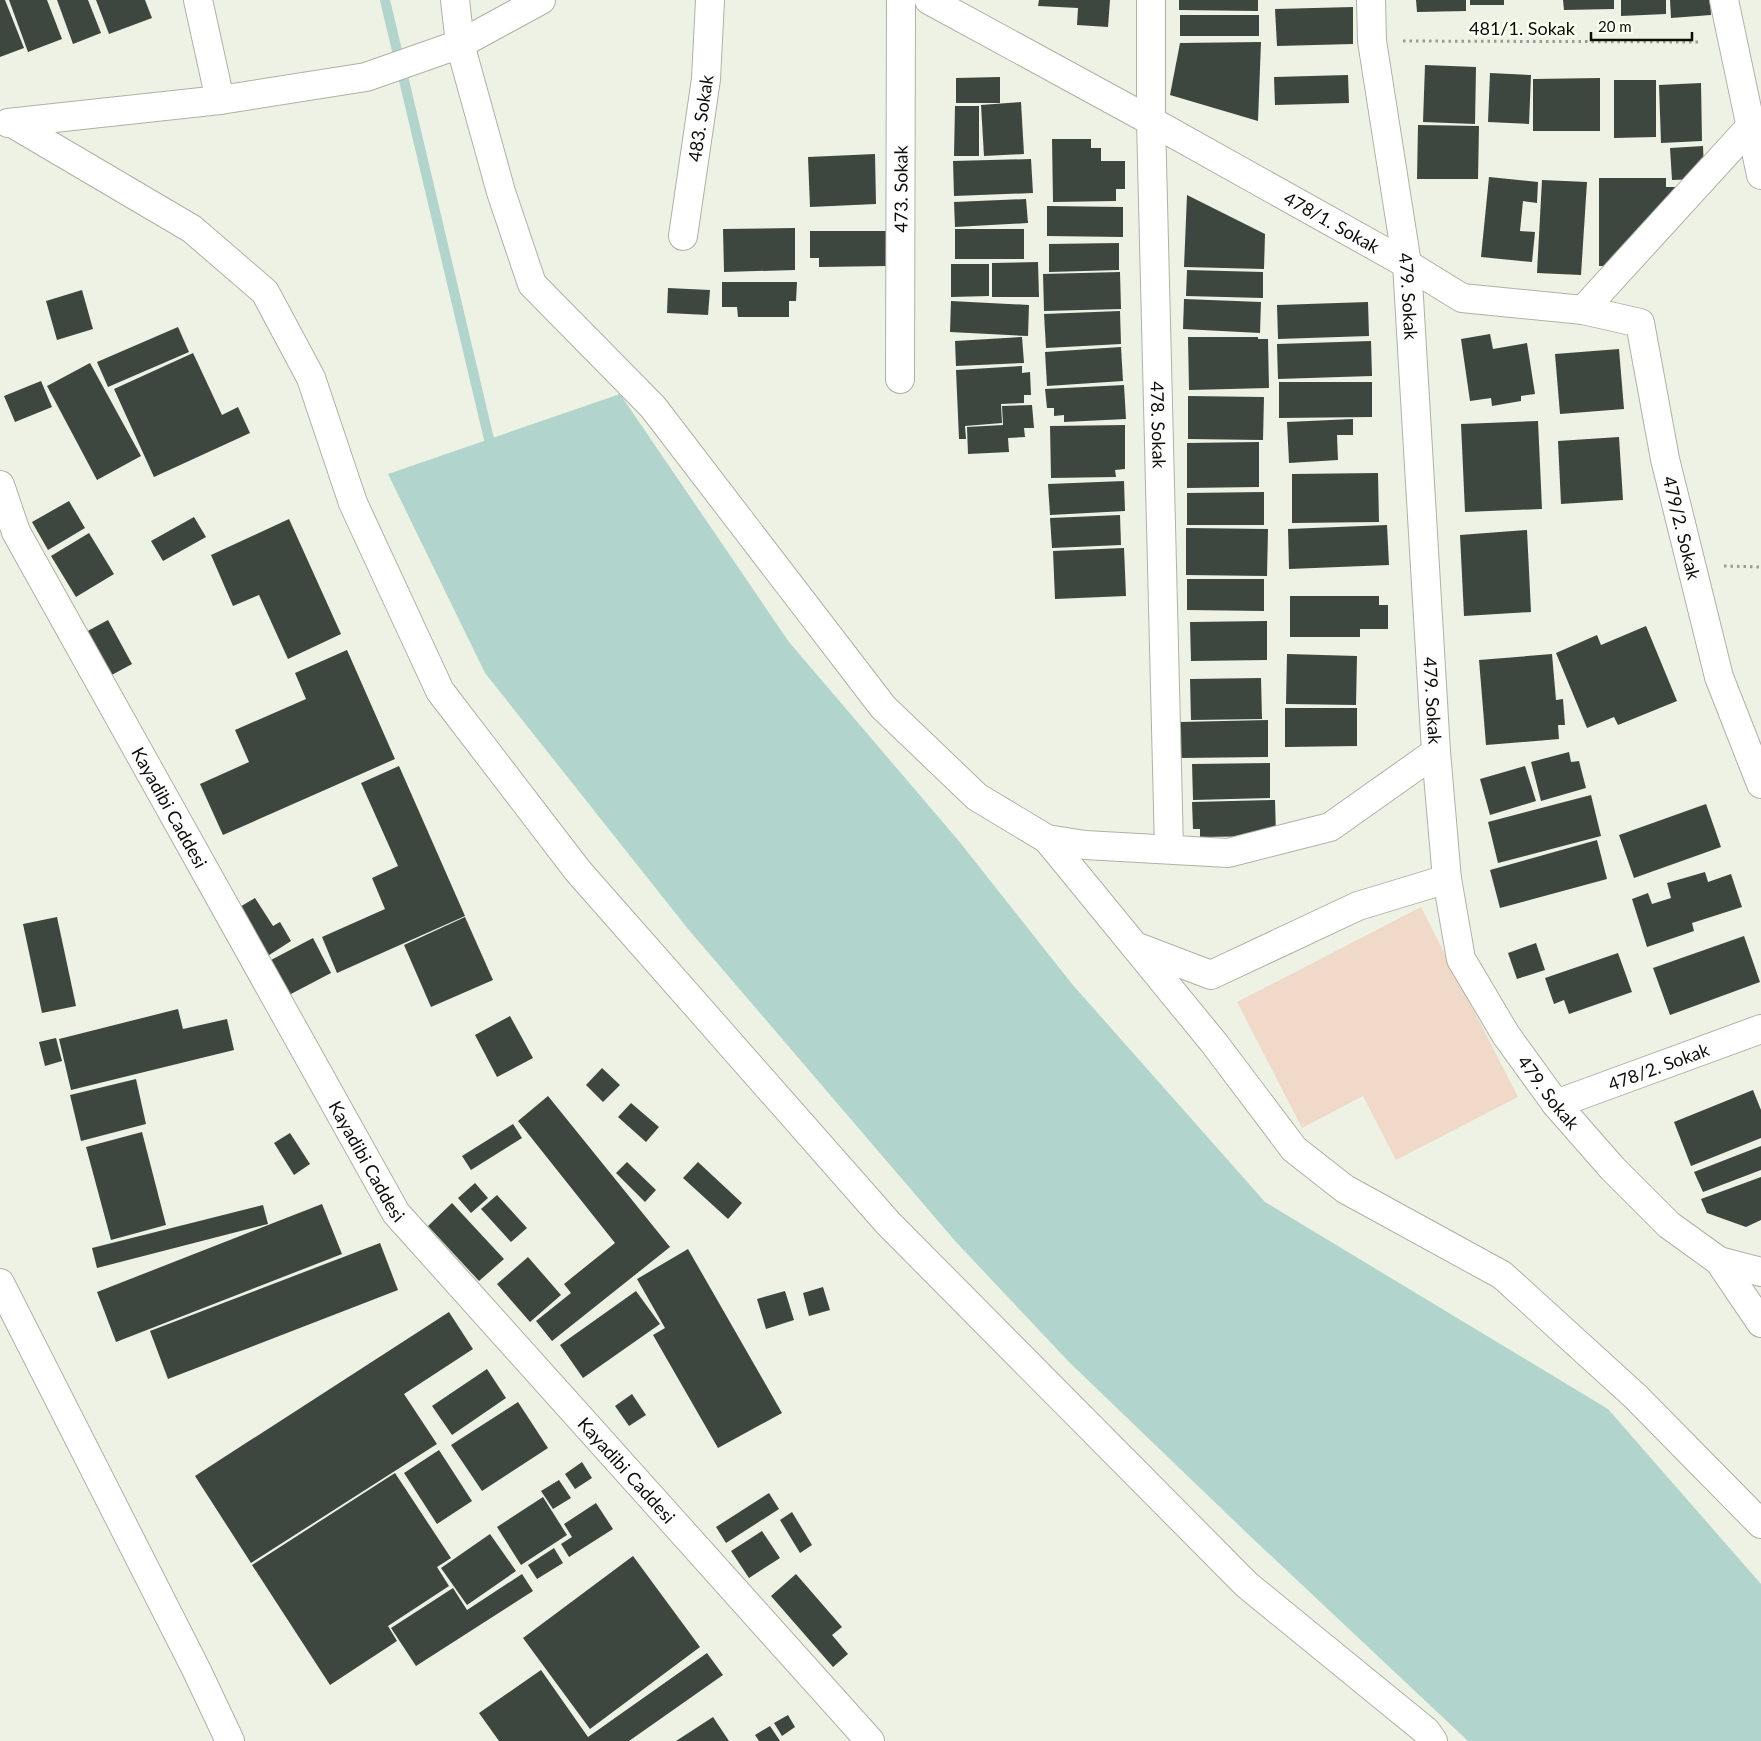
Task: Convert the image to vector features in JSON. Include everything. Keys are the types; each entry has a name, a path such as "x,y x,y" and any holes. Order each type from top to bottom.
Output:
{"street":[{"path":"198,0 220,100"},
{"path":"455,0 460,44 501,192 532,284 653,407 883,707 977,798 1048,839 1084,845 1228,853 1330,827 1436,752"},
{"path":"6,123 220,100 366,77 460,44 541,0"},
{"name":"483. Sokak","path":"683,236 706,79 710,0"},
{"name":"473. Sokak","path":"900,379 901,0"},
{"name":"478/1. Sokak","path":"929,0 1407,264 1462,298 1583,310"},
{"name":"478. Sokak","path":"1151,0 1151,121 1169,849"},
{"name":"479. Sokak","path":"1371,0 1372,41 1407,264 1436,752 1447,879 1461,959 1506,1035 1556,1104 1613,1169 1669,1225 1720,1261 1761,1272"},
{"path":"1724,0 1761,175"},
{"path":"6,123 192,228 265,292 311,378 354,504 440,691 578,871 902,1237 1247,1585 1426,1732 1433,1741"},
{"path":"1583,310 1751,126"},
{"name":"479/2. Sokak","path":"1583,310 1640,323 1665,459 1719,677 1761,784"},
{"name":"Kayadibi Caddesi","path":"0,485 16,532 396,1213 870,1741"},
{"path":"1048,839 1214,1044 1294,1150 1346,1189 1502,1275 1635,1396 1761,1524"},
{"path":"1133,945 1211,975 1358,906 1447,879"},
{"name":"478/2. Sokak","path":"1556,1104 1761,1029"},
{"path":"1720,1261 1761,1323"},
{"path":"0,1283 230,1741"}],"path":[{"name":"481/1. Sokak","path":"1372,41 1733,42"}],"shaded area":[{"path":"1421,907 1518,1097 1396,1160 1363,1096 1302,1128 1237,1002"}],"water":[{"path":"620,394 789,642 958,840 1072,984 1265,1202 1608,1409 1761,1584 1761,1741 1468,1741 1251,1537 1069,1362 956,1242 688,929 485,673 388,474"}],"building":[{"path":"0,0 5,0 24,48 0,57"},
{"path":"9,0 47,0 62,39 28,52"},
{"path":"57,0 88,0 101,33 73,44"},
{"path":"96,0 145,0 152,18 109,34"},
{"path":"1039,0 1110,0 1108,27 1077,25 1078,8 1038,6"},
{"path":"1179,0 1258,0 1258,11 1179,10"},
{"path":"1416,0 1466,0 1466,11 1417,12"},
{"path":"1470,0 1504,0 1504,5 1470,5"},
{"path":"1563,0 1614,0 1614,9 1564,10"},
{"path":"1621,0 1666,0 1666,14 1621,16"},
{"path":"1670,0 1710,0 1711,15 1671,18"},
{"path":"1353,7 1353,44 1277,46 1275,9"},
{"path":"1180,15 1259,15 1259,36 1180,36"},
{"path":"1261,42 1258,121 1170,95 1180,43"},
{"path":"1425,65 1476,67 1475,124 1423,122"},
{"path":"1490,73 1531,75 1529,124 1488,122"},
{"path":"1348,75 1349,103 1275,105 1274,77"},
{"path":"1000,77 1000,103 956,103 956,78"},
{"path":"1600,78 1600,131 1533,131 1533,79"},
{"path":"1614,80 1656,80 1656,137 1614,138"},
{"path":"1701,83 1702,141 1661,143 1659,85"},
{"path":"1021,102 1024,154 984,156 981,105"},
{"path":"955,106 979,106 979,156 954,156"},
{"path":"1418,125 1479,126 1478,179 1417,179"},
{"path":"1052,139 1091,139 1091,148 1101,148 1101,161 1125,161 1125,189 1116,189 1116,201 1053,202"},
{"path":"1703,146 1704,169 1697,179 1672,180 1670,148"},
{"path":"875,154 876,204 810,207 808,157"},
{"path":"1031,159 1033,193 954,196 953,161"},
{"path":"1489,177 1538,182 1537,203 1523,201 1520,231 1535,232 1532,262 1481,257"},
{"path":"1599,178 1666,178 1666,187 1677,187 1613,266 1599,266"},
{"path":"1542,180 1587,182 1581,275 1537,273"},
{"path":"1187,195 1265,234 1264,269 1184,267"},
{"path":"1026,199 1028,223 955,227 954,202"},
{"path":"1047,206 1123,207 1123,237 1047,236"},
{"path":"795,228 795,270 724,272 723,229"},
{"path":"955,229 1024,229 1024,259 955,259"},
{"path":"810,231 887,231 887,266 819,267 819,258 810,258"},
{"path":"1119,243 1119,270 1049,272 1049,244"},
{"path":"1038,262 1039,297 992,297 992,263"},
{"path":"951,264 989,264 989,296 951,297"},
{"path":"1187,270 1263,272 1263,298 1186,296"},
{"path":"1120,272 1121,309 1044,311 1043,274"},
{"path":"722,282 797,282 796,301 789,301 789,317 738,317 737,307 722,307"},
{"path":"668,288 710,290 708,315 667,313"},
{"path":"82,290 93,329 57,340 46,301"},
{"path":"1184,299 1261,302 1260,333 1183,329"},
{"path":"951,301 1029,305 1028,336 950,332"},
{"path":"1368,302 1369,336 1278,339 1277,305"},
{"path":"1120,311 1121,344 1046,348 1044,314"},
{"path":"178,327 189,352 108,387 97,362"},
{"path":"1490,334 1493,349 1527,343 1535,394 1521,396 1521,401 1492,406 1491,398 1470,401 1461,339"},
{"path":"1022,337 1024,363 956,366 955,341"},
{"path":"1188,337 1258,337 1258,339 1268,339 1269,388 1189,390"},
{"path":"1371,341 1372,376 1278,379 1277,344"},
{"path":"1121,347 1123,381 1047,386 1045,352"},
{"path":"1619,349 1624,409 1560,414 1555,354"},
{"path":"193,353 222,415 238,407 250,433 154,477 114,389"},
{"path":"90,363 141,456 97,480 47,386"},
{"path":"1022,366 1022,373 1030,372 1031,395 1024,395 1024,403 1001,404 1002,423 965,426 966,439 959,439 956,370"},
{"path":"41,381 52,407 15,422 4,396"},
{"path":"1279,382 1372,382 1372,417 1279,418"},
{"path":"1124,385 1126,419 1064,422 1064,415 1054,416 1054,408 1047,408 1045,389"},
{"path":"1188,396 1264,397 1263,440 1188,439"},
{"path":"1032,405 1034,428 1024,428 1025,437 1008,438 1009,452 968,454 967,427 1003,425 1002,406"},
{"path":"1353,419 1353,435 1337,435 1338,460 1289,463 1287,422"},
{"path":"1538,421 1542,509 1465,512 1461,424"},
{"path":"1125,425 1125,469 1115,470 1116,477 1051,478 1050,426"},
{"path":"1619,437 1623,500 1561,504 1558,441"},
{"path":"1259,442 1259,487 1187,488 1187,443"},
{"path":"1378,473 1379,522 1292,523 1292,474"},
{"path":"1124,481 1125,511 1050,515 1048,484"},
{"path":"1264,492 1264,525 1187,525 1187,493"},
{"path":"69,501 85,528 48,550 32,522"},
{"path":"1120,515 1121,545 1052,548 1050,518"},
{"path":"194,517 206,537 163,561 151,541"},
{"path":"289,519 341,634 288,659 259,595 233,606 211,555"},
{"path":"1387,525 1389,565 1289,569 1288,529"},
{"path":"1186,528 1268,529 1267,576 1186,575"},
{"path":"1527,530 1531,612 1464,616 1460,535"},
{"path":"89,533 114,574 76,597 51,556"},
{"path":"1124,548 1126,596 1055,599 1053,551"},
{"path":"1187,579 1264,579 1264,611 1187,610"},
{"path":"1290,596 1379,596 1379,605 1388,605 1388,629 1360,629 1360,637 1290,637"},
{"path":"108,620 132,664 108,677 84,633"},
{"path":"1267,621 1267,660 1191,661 1190,622"},
{"path":"1646,626 1677,701 1618,725 1614,717 1587,728 1556,653 1597,635 1601,645"},
{"path":"347,650 395,759 223,835 200,784 249,762 235,730 306,699 295,673"},
{"path":"1287,654 1357,656 1356,705 1286,704"},
{"path":"1552,654 1556,700 1563,699 1565,725 1558,725 1559,739 1486,745 1479,660"},
{"path":"1261,678 1262,719 1191,720 1190,679"},
{"path":"1285,708 1357,708 1357,746 1285,747"},
{"path":"1268,720 1268,757 1180,758 1180,722"},
{"path":"1569,752 1571,762 1579,761 1586,788 1541,801 1531,762"},
{"path":"1270,763 1270,798 1193,800 1192,764"},
{"path":"399,766 465,916 337,973 322,937 385,909 372,878 398,866 361,783"},
{"path":"1525,766 1536,801 1490,815 1480,779"},
{"path":"1591,795 1601,836 1498,863 1488,822"},
{"path":"1275,800 1276,836 1200,837 1200,829 1193,829 1192,802"},
{"path":"1706,804 1721,847 1634,878 1619,835"},
{"path":"1597,840 1607,879 1500,908 1490,870"},
{"path":"1705,872 1708,882 1731,874 1742,907 1692,923 1694,931 1647,947 1632,899 1648,893 1652,904 1671,898 1667,883"},
{"path":"255,898 273,926 280,922 291,941 263,959 233,911"},
{"path":"57,917 76,1006 42,1013 23,924"},
{"path":"465,917 493,980 431,1007 404,945"},
{"path":"1744,936 1760,982 1670,1015 1653,968"},
{"path":"313,938 331,973 289,995 271,960"},
{"path":"1536,943 1545,970 1517,979 1508,953"},
{"path":"1618,953 1632,992 1569,1014 1564,1000 1554,1004 1545,978"},
{"path":"178,1009 183,1029 227,1019 234,1050 71,1090 59,1039"},
{"path":"510,1016 533,1058 497,1077 475,1035"},
{"path":"56,1038 62,1061 45,1066 39,1042"},
{"path":"602,1068 620,1085 603,1102 586,1085"},
{"path":"136,1079 146,1124 81,1141 70,1095"},
{"path":"1753,1090 1761,1110 1761,1138 1691,1166 1674,1122"},
{"path":"548,1096 670,1247 552,1341 536,1321 571,1293 564,1284 615,1243 518,1121"},
{"path":"631,1103 659,1127 646,1142 618,1117"},
{"path":"513,1124 522,1138 471,1170 462,1156"},
{"path":"142,1132 166,1225 111,1240 86,1147"},
{"path":"290,1133 310,1164 294,1175 274,1143"},
{"path":"1761,1146 1761,1170 1703,1192 1694,1172"},
{"path":"627,1162 656,1190 645,1202 616,1173"},
{"path":"698,1162 742,1203 728,1219 683,1178"},
{"path":"1761,1177 1761,1220 1746,1227 1707,1213 1701,1199"},
{"path":"475,1183 488,1198 471,1213 458,1198"},
{"path":"497,1195 527,1228 511,1242 481,1209"},
{"path":"452,1203 504,1259 479,1281 428,1226"},
{"path":"322,1204 342,1254 116,1342 97,1292"},
{"path":"263,1205 268,1224 97,1268 92,1248"},
{"path":"380,1243 398,1290 168,1379 150,1331"},
{"path":"688,1249 782,1413 718,1448 653,1335 665,1328 637,1279"},
{"path":"528,1257 561,1295 530,1322 497,1284"},
{"path":"823,1287 830,1310 809,1316 803,1293"},
{"path":"636,1291 660,1324 583,1378 560,1345"},
{"path":"785,1291 794,1320 766,1329 757,1299"},
{"path":"449,1312 473,1349 404,1394 437,1444 251,1563 195,1476"},
{"path":"487,1369 506,1398 452,1435 432,1406"},
{"path":"632,1394 646,1415 629,1426 615,1406"},
{"path":"518,1402 548,1448 482,1491 451,1445"},
{"path":"439,1450 472,1501 437,1524 404,1473"},
{"path":"582,1462 592,1478 575,1489 565,1474"},
{"path":"395,1473 451,1558 437,1567 449,1586 388,1626 397,1641 330,1685 252,1565"},
{"path":"559,1480 571,1498 553,1509 541,1491"},
{"path":"769,1493 779,1509 726,1543 716,1527"},
{"path":"543,1497 567,1535 521,1565 497,1527"},
{"path":"596,1503 613,1529 569,1557 561,1544 572,1537 564,1524"},
{"path":"792,1512 812,1545 800,1553 780,1520"},
{"path":"762,1531 780,1558 749,1578 731,1551"},
{"path":"490,1534 516,1571 467,1605 441,1568"},
{"path":"554,1548 563,1563 537,1579 528,1565"},
{"path":"633,1556 700,1647 590,1729 523,1638"},
{"path":"522,1574 533,1591 416,1666 391,1628 453,1588 467,1610"},
{"path":"796,1574 842,1627 832,1635 848,1654 833,1667 771,1596"},
{"path":"707,1653 723,1675 629,1741 499,1741 479,1713 541,1670 588,1737"},
{"path":"788,1715 795,1727 782,1736 774,1723"},
{"path":"713,1717 729,1741 676,1741"},
{"path":"770,1726 780,1741 759,1741 755,1735"}],"waterway":[{"path":"385,0 492,452"}]}
